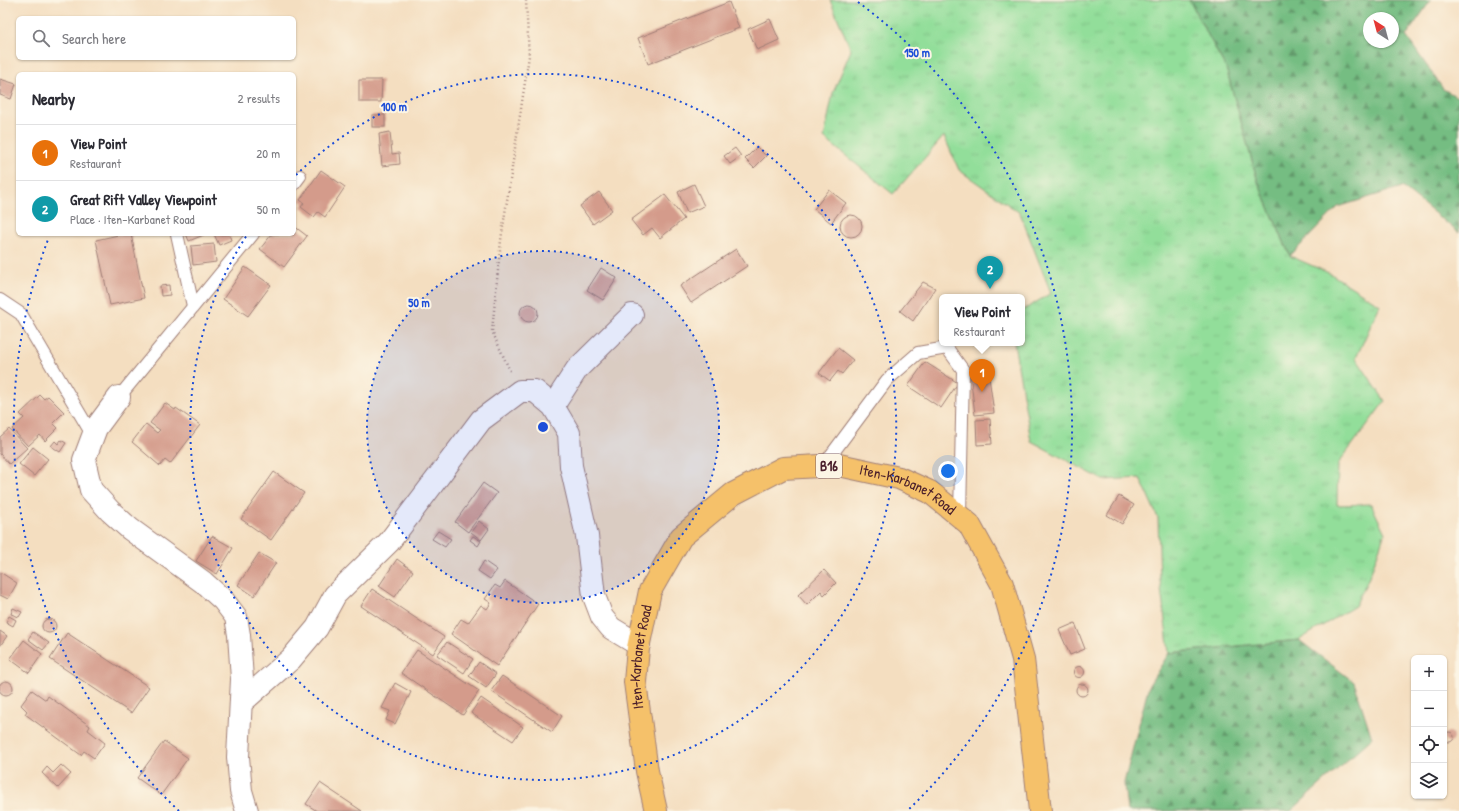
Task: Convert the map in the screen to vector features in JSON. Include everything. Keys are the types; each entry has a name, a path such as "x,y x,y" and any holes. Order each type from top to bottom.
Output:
{"main road":[{"name":"Iten-Karbanet Road","path":"656,811 647,771 636,682 639,645 650,591 681,537 733,494 783,468 839,465 899,478 930,492 969,524 1002,584 1024,659 1040,811"}],"street":[{"path":"553,406 577,368 632,316"},
{"path":"241,703 291,659 317,628 335,595 389,542 481,420 520,391 535,391 553,406 569,433 571,466 587,536 594,596 602,617 611,628 639,645"},
{"path":"118,397 96,428 84,460 91,490 110,511 130,529 203,582 223,600 236,617 240,642 241,703 238,757 241,791 247,811"}],"lane":[{"path":"177,236 193,306"},
{"path":"118,397 251,236"},
{"path":"0,300 21,314 93,436"},
{"path":"823,466 888,380 918,353 947,348 963,370 960,516"}],"path":[{"path":"520,391 492,331 502,240 529,56 526,0"}],"green space":[{"path":"830,0 1189,0 1226,68 1258,182 1290,256 1331,274 1380,305 1356,358 1385,401 1338,464 1337,505 1371,504 1385,533 1370,575 1355,606 1299,640 1169,653 1160,581 1158,518 1140,478 1103,480 1031,441 1015,346 1025,346 1025,309 1051,293 1020,213 959,170 944,136 893,194 824,138 833,93 851,50"},
{"path":"1189,0 1431,0 1406,36 1443,89 1459,98 1459,233 1402,187 1338,207 1290,256 1258,182 1226,68"},
{"path":"1299,640 1354,682 1372,738 1291,811 1127,811 1124,783 1149,685 1169,653"}],"building":[{"path":"729,2 739,28 648,64 638,38"},
{"path":"770,19 779,40 757,50 748,29"},
{"path":"0,79 16,84 11,99 0,95"},
{"path":"359,80 382,80 381,102 359,102"},
{"path":"372,115 385,115 385,127 372,127"},
{"path":"390,132 392,154 399,153 400,164 382,166 379,134"},
{"path":"757,147 766,156 754,168 745,159"},
{"path":"735,148 741,156 730,164 724,156"},
{"path":"321,170 345,187 325,217 318,212 314,217 301,207 304,203 300,200"},
{"path":"694,184 704,206 687,213 678,192"},
{"path":"829,190 846,203 831,223 814,209"},
{"path":"599,192 612,210 593,224 580,206"},
{"path":"665,195 684,219 660,238 652,228 643,235 631,220"},
{"path":"851,215 859,218 862,226 859,234 851,237 843,234 840,226 843,218"},
{"path":"296,228 307,236 284,267 260,249 270,236 296,236"},
{"path":"114,236 131,236 144,298 110,305 96,240"},
{"path":"187,236 201,236 189,241"},
{"path":"215,236 230,236 231,240 219,245"},
{"path":"214,244 216,262 193,265 191,246"},
{"path":"736,249 747,266 691,303 680,286"},
{"path":"245,267 271,285 248,316 223,299"},
{"path":"601,268 617,278 603,300 587,290"},
{"path":"923,282 935,288 913,321 900,311"},
{"path":"169,285 170,295 161,296 160,286"},
{"path":"525,304 533,304 538,309 536,320 533,322 525,322 520,317 520,309"},
{"path":"838,348 853,360 842,374 838,371 830,381 819,373"},
{"path":"925,362 958,383 941,408 908,386"},
{"path":"988,370 994,413 975,415 970,372"},
{"path":"40,395 44,399 48,396 64,412 53,423 58,428 45,441 40,435 28,446 12,429 24,418 20,414"},
{"path":"165,403 175,410 176,408 200,425 170,464 165,460 160,466 132,442 146,424 157,433 160,430 150,423"},
{"path":"990,419 992,444 977,445 976,420"},
{"path":"9,429 27,448 9,464 0,454 0,437"},
{"path":"61,440 66,443 60,452 51,446 55,441 58,444"},
{"path":"33,447 48,459 34,476 19,464"},
{"path":"274,472 304,493 271,540 241,519"},
{"path":"483,483 497,493 468,532 455,522"},
{"path":"1119,496 1134,505 1122,524 1107,515"},
{"path":"479,521 489,529 481,540 471,532"},
{"path":"438,531 451,539 445,547 432,539"},
{"path":"212,536 233,548 217,574 196,561"},
{"path":"473,536 481,541 478,546 470,540"},
{"path":"259,553 276,563 254,596 238,585"},
{"path":"397,559 413,571 395,597 379,586"},
{"path":"484,561 497,570 490,579 478,571"},
{"path":"824,570 836,583 824,595 821,591 807,605 798,595"},
{"path":"0,572 17,583 8,599 0,595"},
{"path":"505,581 538,604 497,666 451,634 461,619 468,623 481,605 487,609 491,603 485,599 495,585 500,588"},
{"path":"372,589 444,637 433,654 361,606"},
{"path":"13,608 22,612 19,617 11,614"},
{"path":"9,616 16,620 13,626 6,622"},
{"path":"46,619 52,619 56,623 56,629 52,633 46,633 42,629 42,623"},
{"path":"1075,623 1085,649 1070,655 1059,630"},
{"path":"0,631 7,636 0,646"},
{"path":"33,632 49,643 43,650 28,639"},
{"path":"67,633 149,687 131,713 50,659"},
{"path":"24,640 42,654 29,673 10,659"},
{"path":"447,642 473,659 464,673 437,655"},
{"path":"417,650 479,691 463,715 401,673"},
{"path":"479,662 496,674 486,688 469,676"},
{"path":"1079,666 1083,668 1085,672 1083,676 1079,678 1075,676 1073,672 1075,668"},
{"path":"502,676 562,716 552,732 491,691"},
{"path":"3,681 9,681 13,685 13,691 9,695 3,695 -1,691 -1,685"},
{"path":"395,683 411,692 395,724 386,720 390,711 382,708"},
{"path":"1082,684 1086,686 1088,690 1086,694 1082,696 1078,694 1076,690 1078,686"},
{"path":"32,690 46,700 48,696 90,726 88,730 105,743 94,758 84,751 81,755 25,714 27,711 21,705"},
{"path":"481,698 523,727 513,741 471,713"},
{"path":"1447,732 1451,732 1454,735 1454,739 1451,742 1447,742"},
{"path":"164,741 188,758 161,795 137,778"},
{"path":"61,765 71,774 58,788 42,773 47,767 53,773"},
{"path":"320,783 362,811 317,811 306,804"}],"place":[{"name":"Great Rift Valley Viewpoint","path":"990,289"},
{"name":"View Point","path":"982,392"}]}
